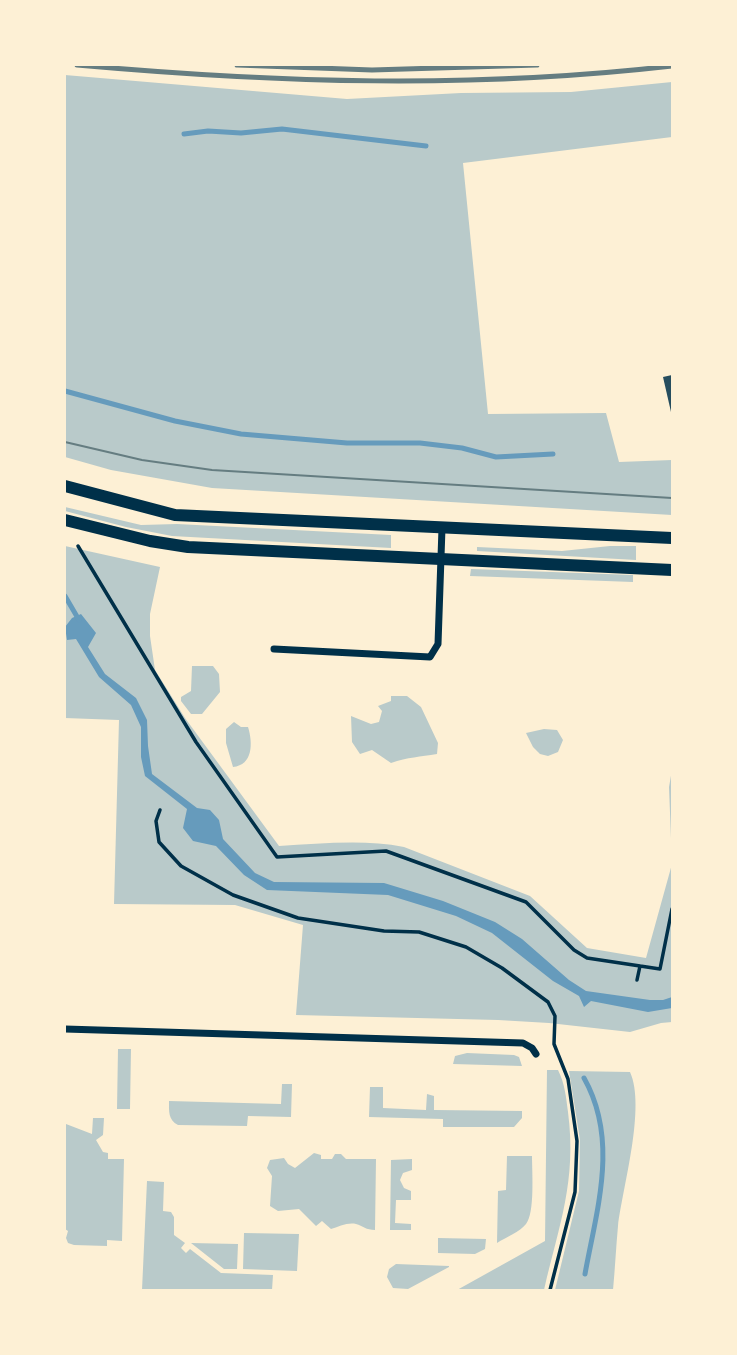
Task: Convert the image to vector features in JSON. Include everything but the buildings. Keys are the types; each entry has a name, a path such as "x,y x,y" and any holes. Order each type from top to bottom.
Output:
{"main road":[{"path":"65,486 175,515 672,538"},
{"path":"65,520 150,541 188,547 672,570"}],"street":[{"path":"274,649 430,657 438,644 442,528"},
{"path":"65,1029 523,1043 536,1054"}],"path":[{"path":"78,546 196,742 277,857 386,851 526,902 574,950 587,958 660,969 672,909"},
{"path":"160,810 156,821 159,842 181,866 233,895 298,918 419,932 466,947 502,968 548,1002 555,1016 554,1044 568,1079 577,1141 575,1192 550,1290"},
{"path":"637,981 640,966"}],"shaded area":[{"path":"65,75 347,99 461,93 571,92 672,82 672,137 463,163 488,414 606,413 619,462 672,460 672,515 212,488 111,470 65,457"},
{"path":"65,507 141,525 177,524 391,535 391,548 172,536 65,511"},
{"path":"65,546 160,567 150,614 155,670 185,718 279,846 357,843 404,847 530,896 587,948 646,958 672,864 672,1022 630,1032 498,1020 296,1015 303,925 235,905 114,904 119,720 65,718"},
{"path":"636,546 636,560 477,551 477,547 562,551"},
{"path":"471,569 633,575 633,582 470,576"},
{"path":"192,666 213,666 219,674 220,692 202,714 191,714 181,701 181,697 191,691"},
{"path":"391,696 407,696 421,707 438,743 437,754 391,763 372,750 360,754 352,742 351,716 371,724 379,722 382,711 378,706 391,701"},
{"path":"234,722 241,727 248,727 251,746 248,758 233,767 226,743 226,729"},
{"path":"544,729 557,730 563,740 558,752 548,756 540,754 533,747 526,733"},
{"path":"672,770 672,864 669,787"},
{"path":"118,1049 131,1049 130,1109 117,1109"},
{"path":"467,1053 514,1055 519,1057 522,1066 453,1064 455,1056"},
{"path":"547,1070 558,1070 564,1085 570,1160 561,1223 544,1290 457,1290 545,1241"},
{"path":"569,1071 630,1072 634,1087 635,1126 618,1226 613,1290 555,1290 579,1191 580,1140"},
{"path":"282,1084 292,1084 291,1117 248,1116 247,1126 178,1125 172,1121 170,1115 169,1101 281,1104"},
{"path":"370,1087 383,1087 383,1108 426,1110 427,1094 434,1096 434,1110 522,1111 522,1118 514,1127 443,1127 443,1119 369,1117"},
{"path":"93,1118 104,1118 103,1135 96,1140 103,1152 108,1153 108,1159 124,1159 122,1241 107,1240 107,1246 68,1243 68,1231 65,1229 66,1124 92,1134"},
{"path":"314,1153 321,1155 321,1159 332,1159 335,1154 341,1154 346,1159 376,1159 375,1230 353,1224 331,1229 322,1221 316,1226 299,1209 278,1211 270,1206 272,1176 267,1168 270,1160 284,1158 295,1168"},
{"path":"507,1156 532,1156 532,1202 526,1224 497,1243 498,1191 506,1190"},
{"path":"412,1159 412,1170 403,1173 400,1180 404,1188 411,1191 411,1200 396,1200 395,1223 411,1224 411,1230 390,1230 391,1160"},
{"path":"147,1181 164,1182 163,1211 171,1212 174,1217 174,1235 185,1243 181,1248 186,1253 190,1249 221,1273 273,1275 272,1290 142,1290"},
{"path":"244,1233 299,1234 297,1271 243,1269"},
{"path":"438,1238 486,1239 485,1249 475,1254 438,1253"},
{"path":"191,1243 238,1244 237,1269 224,1269"},
{"path":"396,1264 449,1267 408,1289 393,1288 387,1277 389,1269"}],"water":[{"path":"81,614 96,633 88,647 105,674 136,698 147,720 152,774 197,808 210,810 219,820 223,839 255,873 274,882 384,883 443,901 495,922 522,939 569,980 586,991 650,1000 672,997 672,1008 648,1012 591,1001 584,1007 579,996 553,981 492,933 456,916 388,895 267,890 244,875 216,846 193,841 183,828 187,809 145,776 141,757 141,727 131,705 99,677 76,639 67,640 65,627 72,618"}],"waterway":[{"path":"184,134 282,129 426,146"},
{"path":"65,391 175,421 241,434 347,443 420,443 462,448 496,457 553,454"},
{"path":"65,596 79,620"},
{"path":"584,1078 595,1102 603,1150 599,1199 585,1274"}],"tram line":[{"path":"65,442 142,460 212,470 672,498"}],"railway":[{"path":"77,65 227,76 374,81 522,78 672,66"},
{"path":"237,65 372,70 537,65"}]}
